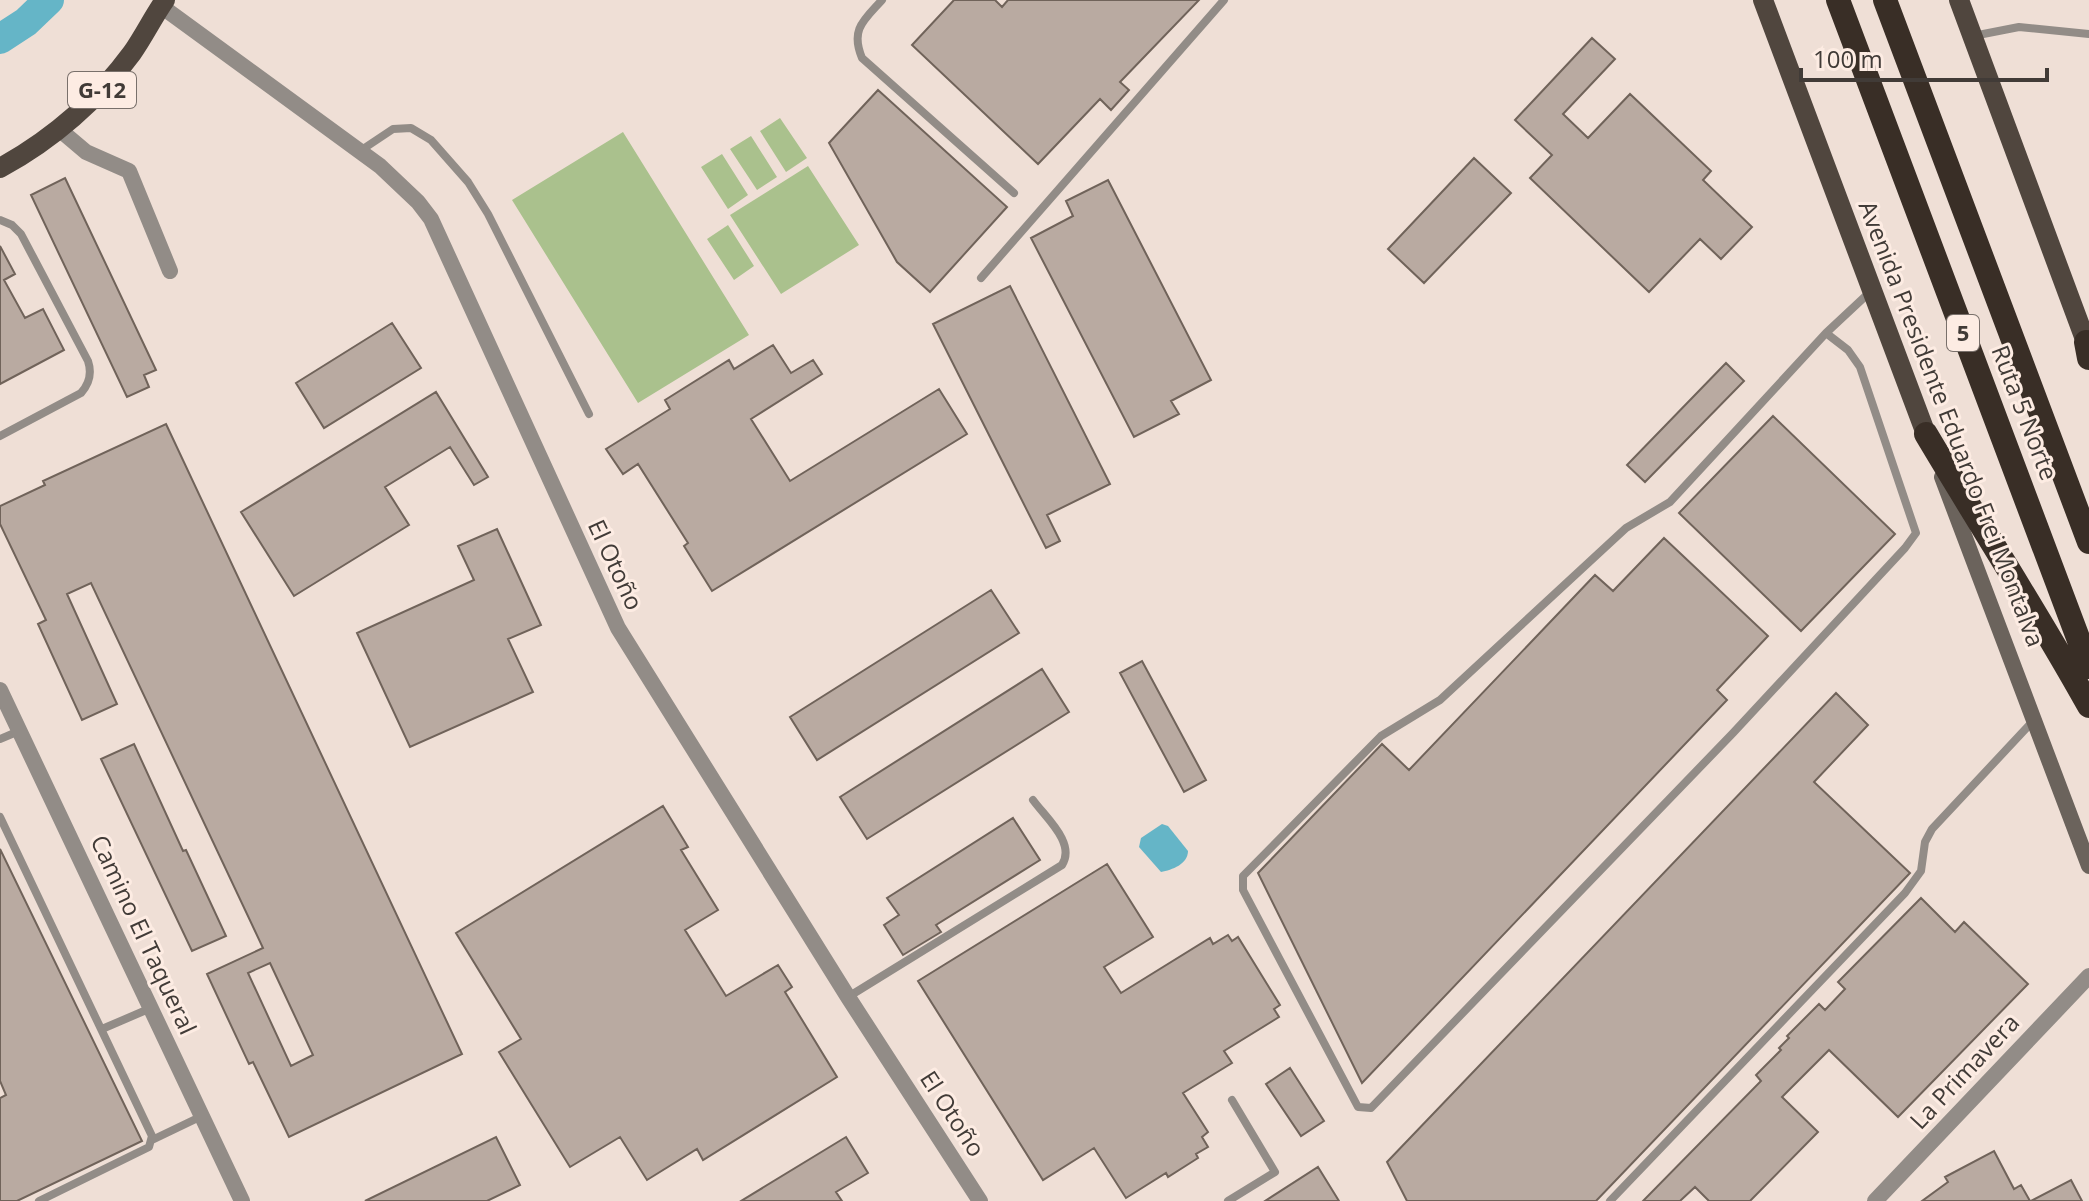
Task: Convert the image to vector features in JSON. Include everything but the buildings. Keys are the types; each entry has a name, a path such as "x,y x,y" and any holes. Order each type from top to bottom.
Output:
{"highway":[{"name":"Ruta 5 Norte","path":"1838,0 2089,667"},
{"name":"Ruta 5 Norte","path":"1885,0 2089,542"},
{"path":"1926,434 1988,540 2050,635 2089,706"}],"main road":[{"name":"Avenida Presidente Eduardo Frei Montalva","path":"1763,0 1926,434"},
{"path":"1959,0 2088,350"},
{"name":"G-12","path":"0,168 60,130 118,71 163,3"}],"street":[{"name":"El Otoño","path":"163,3 360,151 407,192 431,219 618,628 974,1199"},
{"path":"60,130 86,152 129,171 170,271"},
{"name":"Avenida Presidente Eduardo Frei Montalva","path":"1926,434 2089,866"},
{"name":"Camino El Taqueral","path":"0,690 242,1201"},
{"name":"La Primavera","path":"1875,1201 2089,976"}],"lane":[{"path":"882,0 858,31 856,45 862,58 1014,193"},
{"path":"981,278 1224,0"},
{"path":"1973,36 2019,27 2089,34"},
{"path":"360,151 393,129 411,128 431,140 468,182 488,214 589,414"},
{"path":"0,220 12,225 21,234 88,361 90,371 88,383 81,393 0,436"},
{"path":"1826,333 1848,350 1860,367 1916,533 1733,733 1371,1108 1358,1107 1243,890 1243,876 1381,736 1440,700 1626,528 1670,502 1826,333 1872,290"},
{"path":"1610,1201 1905,893 1921,871 1925,842 1932,829 2034,719"},
{"path":"0,739 19,731"},
{"path":"848,997 1062,865 1067,858 1067,847 1033,800"},
{"path":"0,817 152,1140 149,1147 39,1201"},
{"path":"102,1029 151,1008"},
{"path":"1228,1201 1275,1172 1232,1100"},
{"path":"152,1140 202,1116"}],"green space":[{"path":"780,118 807,158 786,172 760,131"},
{"path":"623,132 749,335 638,403 512,200"},
{"path":"751,136 777,177 757,190 730,149"},
{"path":"722,154 748,195 728,209 701,167"},
{"path":"808,166 859,245 781,294 730,215"},
{"path":"728,225 754,266 734,280 707,239"}],"water":[{"path":"1162,824 1168,826 1188,851 1182,863 1161,872 1139,847 1141,838"}],"waterway":[{"path":"0,39 26,22 49,0"}]}
